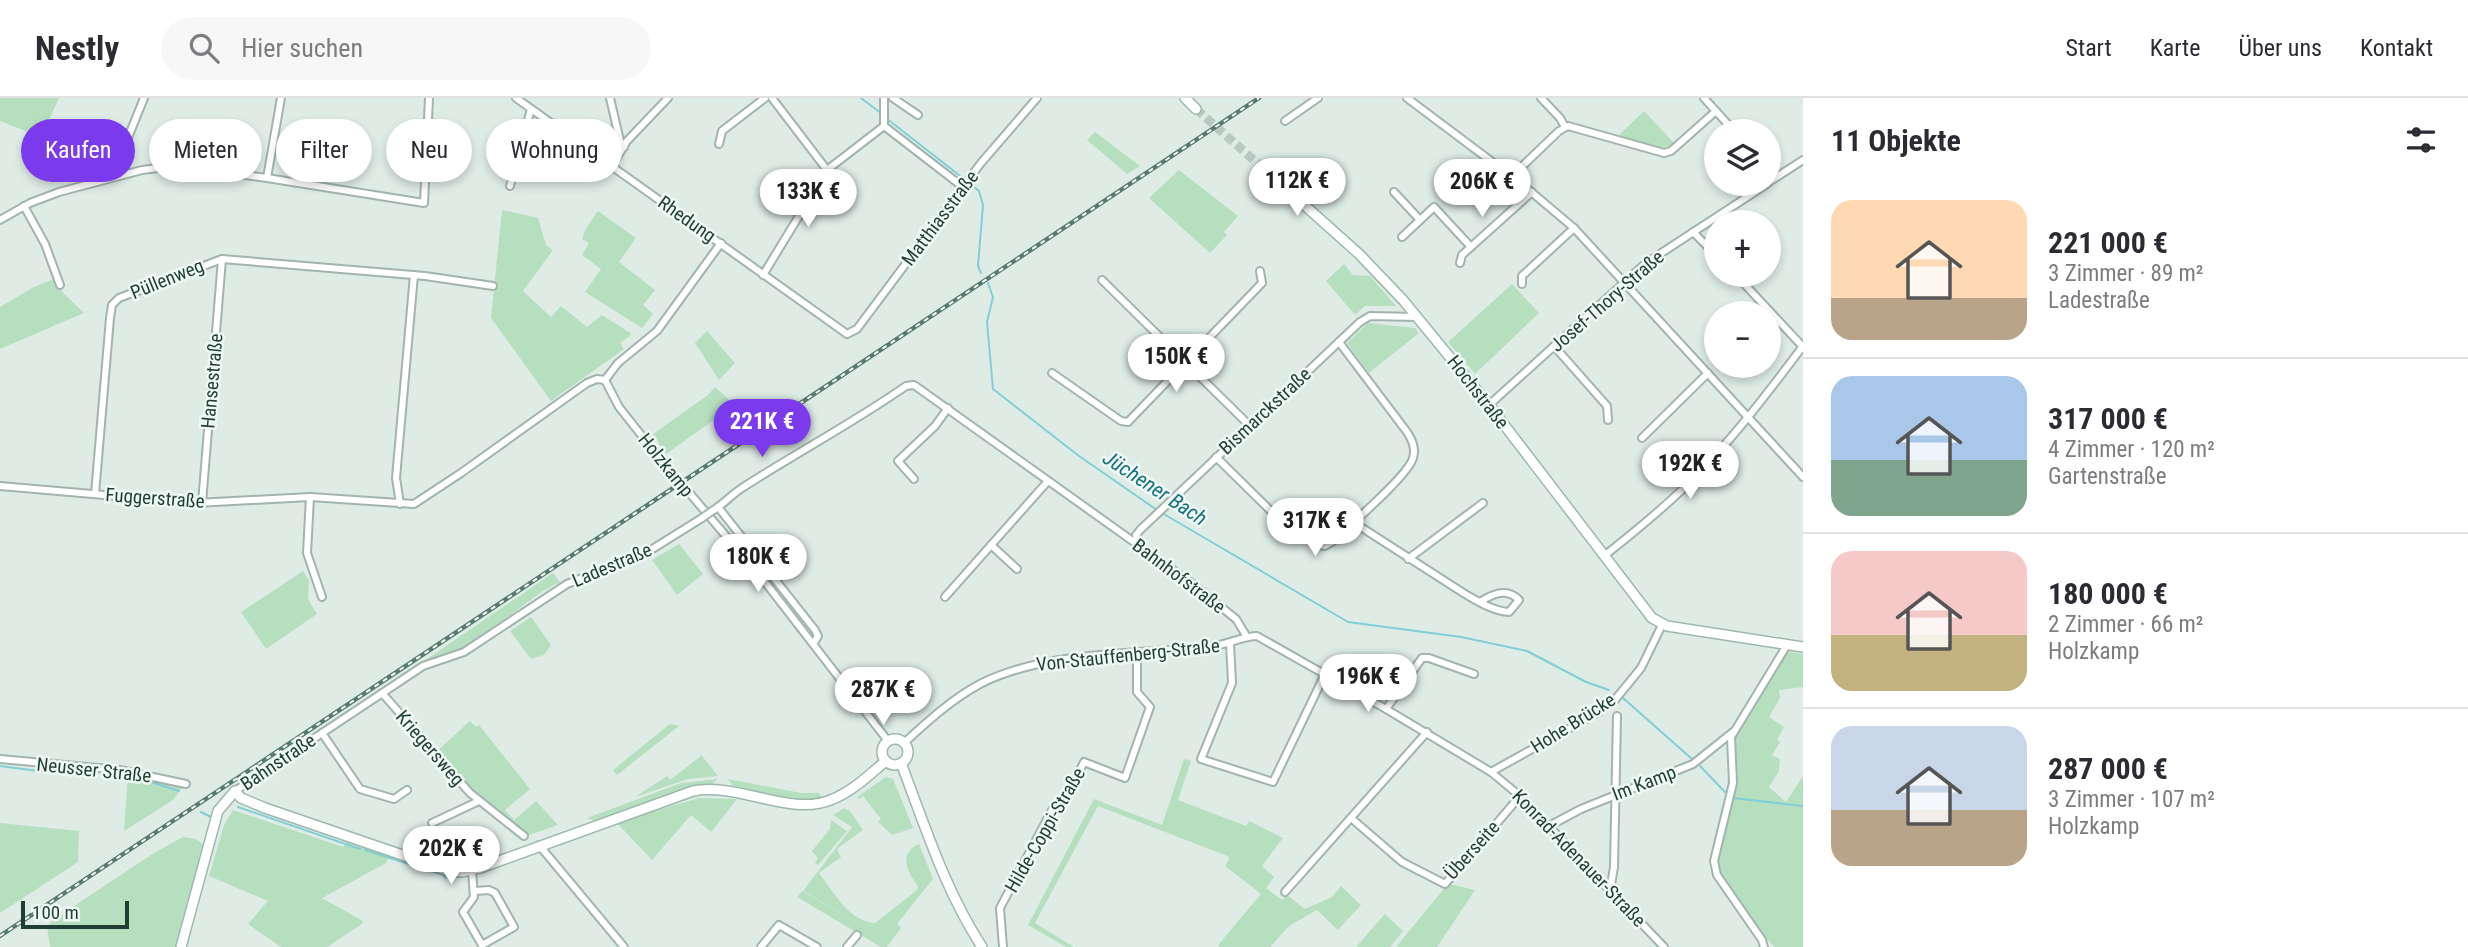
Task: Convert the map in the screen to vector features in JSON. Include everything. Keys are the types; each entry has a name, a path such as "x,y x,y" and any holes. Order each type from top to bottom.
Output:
{"street":[{"path":"135,120 144,98"},
{"path":"267,178 281,98"},
{"path":"135,172 180,166 424,203 429,98"},
{"name":"Rhedung","path":"516,98 545,119"},
{"path":"610,98 620,141 624,147"},
{"path":"622,150 668,98"},
{"path":"719,144 722,131 765,98"},
{"path":"772,98 827,170"},
{"path":"893,98 918,115"},
{"name":"Matthiasstraße","path":"842,331 850,334 856,329 981,163 1037,98"},
{"path":"1185,98 1196,109"},
{"path":"1285,121 1318,98"},
{"path":"1407,98 1512,176 1574,228 1704,370"},
{"path":"1541,98 1565,127"},
{"path":"1704,98 1723,119"},
{"path":"884,100 884,124"},
{"path":"510,186 531,109"},
{"path":"1512,176 1565,127 1572,126 1664,153 1678,145 1716,111"},
{"path":"763,275 827,170 884,124"},
{"path":"884,124 964,186"},
{"name":"Josef-Thory-Straße","path":"1781,175 1803,160"},
{"name":"Rhedung","path":"622,173 842,331"},
{"name":"Hochstraße","path":"1273,177 1367,262 1417,317 1489,405 1648,614 1662,625"},
{"path":"0,220 24,206 94,182"},
{"path":"1394,192 1420,220"},
{"path":"1460,263 1462,255 1532,192"},
{"name":"Josef-Thory-Straße","path":"1489,405 1646,263 1748,196"},
{"path":"24,206 45,244 60,285"},
{"path":"1402,237 1433,206 1471,247"},
{"path":"1522,284 1522,276 1574,228"},
{"path":"1693,232 1704,243"},
{"path":"322,597 307,553 310,497 400,504 422,501 587,383 597,379 605,380 620,361 657,331 721,243"},
{"name":"Püllenweg","path":"95,494 110,318 113,303 121,297 222,258 414,275 493,286"},
{"name":"Hansestraße","path":"202,503 222,258"},
{"path":"1052,373 1127,423 1262,284 1260,271"},
{"path":"400,504 396,478 414,275"},
{"path":"1102,280 1250,426"},
{"path":"1604,556 1677,495 1779,379 1803,346 1747,287"},
{"name":"Bismarckstraße","path":"1138,545 1136,534 1339,341 1368,317 1417,317"},
{"path":"1216,457 1280,520 1316,544 1328,545 1353,522 1408,468 1414,450 1407,432 1339,341"},
{"path":"1554,346 1607,406 1608,420"},
{"path":"1642,438 1704,376"},
{"path":"1712,378 1803,477"},
{"name":"Holzkamp","path":"605,380 619,407 760,575 888,741"},
{"name":"Bahnhofstraße","path":"910,385 914,384 1138,545 1234,617 1247,637"},
{"name":"Ladestraße","path":"382,693 426,664 464,652 567,584 646,553 702,518 742,488 910,385"},
{"path":"914,479 898,461 935,426 948,408"},
{"path":"944,597 1048,481"},
{"name":"Fuggerstraße","path":"0,486 202,503 310,497"},
{"path":"1408,559 1483,503"},
{"name":"Holzkamp","path":"715,509 816,630 814,643"},
{"path":"1353,522 1480,602 1507,612 1513,609 1519,600 1515,596 1499,592 1480,602"},
{"path":"991,545 1017,569"},
{"path":"1662,625 1803,647"},
{"name":"Hohe Brücke","path":"1491,772 1614,701 1641,668 1662,625"},
{"path":"1247,637 1261,638 1427,732 1491,772"},
{"name":"Von-Stauffenberg-Straße","path":"904,743 956,699 999,676 1043,663 1210,648 1247,637"},
{"path":"1230,644 1232,685 1201,759 1272,782 1325,674"},
{"path":"1764,947 1719,878 1714,867 1714,857 1733,783 1731,743 1734,731 1787,645"},
{"name":"Hilde-Coppi-Straße","path":"1003,947 999,913 1001,906 1053,808 1070,791 1084,762 1125,778 1150,707 1137,692 1137,653"},
{"path":"1386,709 1423,657 1474,674"},
{"name":"Bahnstraße","path":"235,791 382,693"},
{"name":"Kriegersweg","path":"382,693 463,785 524,836"},
{"path":"1611,891 1614,867 1617,716"},
{"name":"Im Kamp","path":"1549,826 1581,808 1693,764 1734,731"},
{"path":"1285,892 1427,732"},
{"name":"Bahnstraße","path":"322,733 362,790 394,799 407,790"},
{"path":"898,739 904,743 908,754 901,763 886,761 883,751 888,741 898,739"},
{"name":"Neusser Straße","path":"0,759 120,770 187,784"},
{"path":"180,947 217,814 235,791 241,798 265,808 449,871 472,871 670,798 699,790 732,791 800,804 822,803 844,793 886,761"},
{"path":"901,763 945,879 982,947"},
{"name":"Konrad-Adenauer-Straße","path":"1491,772 1520,796 1664,947"},
{"name":"Überseite","path":"1351,818 1402,862 1445,884 1520,796"},
{"name":"Kriegersweg","path":"432,823 479,801"},
{"path":"540,845 624,947"},
{"path":"472,871 475,891 472,901 463,912 482,945 514,927 495,893 489,890 475,891"},
{"path":"761,947 779,925 817,947"},
{"path":"847,947 857,935"}],"green space":[{"path":"0,98 59,98 49,119 21,119 21,129 0,121"},
{"path":"1644,111 1674,143 1655,147 1619,135"},
{"path":"1095,132 1140,166 1127,174 1087,140"},
{"path":"1179,170 1238,216 1224,232 1227,235 1210,253 1149,198"},
{"path":"502,210 538,218 546,245 553,250 523,291 551,317 561,306 587,327 602,315 632,334 620,343 624,349 551,401 491,318"},
{"path":"598,211 636,238 619,262 655,290 643,305 653,314 642,328 585,292 601,269 582,255 589,243 582,239 585,230"},
{"path":"1344,264 1353,275 1370,276 1396,306 1365,306 1355,315 1326,281"},
{"path":"54,279 58,288 84,313 0,349 0,307 34,287"},
{"path":"1512,284 1539,313 1475,374 1448,342"},
{"path":"1368,323 1415,328 1419,333 1369,373 1347,343"},
{"path":"707,331 735,363 719,380 695,343"},
{"path":"715,387 735,405 666,454 653,434 708,395"},
{"path":"679,544 703,574 677,595 652,560"},
{"path":"303,571 309,580 308,599 317,614 266,649 241,612"},
{"path":"553,573 560,582 541,592 501,622 502,624 457,652 421,663"},
{"path":"531,617 551,645 544,655 531,659 510,631"},
{"path":"1784,653 1803,654 1803,687 1779,690 1780,698 1769,717 1784,727 1777,740 1780,742 1772,755 1780,759 1779,771 1769,787 1786,802 1803,776 1803,947 1775,947 1742,906 1725,880 1717,860 1737,773 1733,739"},
{"path":"470,721 476,727 479,725 530,789 505,810 514,820 536,801 558,825 529,835 472,791 437,751"},
{"path":"670,724 679,726 617,775 613,770"},
{"path":"698,751 718,776 688,779 635,797 667,776 670,780 701,756"},
{"path":"1184,759 1191,761 1178,800 1246,826 1249,821 1283,838 1262,866 1274,877 1266,888 1282,900 1287,895 1305,909 1332,897 1341,886 1361,905 1338,930 1317,910 1289,926 1270,947 1220,947 1218,945 1261,894 1225,866 1230,857 1098,806 1035,923 1074,947 1066,947 1028,925 1094,799 1162,825"},
{"path":"128,774 182,788 173,800 124,831"},
{"path":"886,777 893,779 913,828 892,835 878,822 881,819 863,796 859,799 857,797"},
{"path":"718,779 710,786 597,822 587,818 681,783"},
{"path":"728,779 801,793 819,793 823,799 778,797 733,786"},
{"path":"699,798 737,799 711,832 691,815 652,860 616,822"},
{"path":"844,808 850,811 863,830 837,849 841,857 819,873 849,911 865,921 875,923 917,890 918,886 906,863 908,852 919,844 933,879 897,924 901,928 887,947 881,947 797,897 802,891 883,938 803,891 852,827 833,815"},
{"path":"233,810 343,847 347,840 390,855 386,863 322,898 363,921 362,924 327,947 281,947 248,924 268,901 209,876 224,825"},
{"path":"831,820 847,831 818,865 815,863 818,858 812,851 830,829"},
{"path":"0,823 79,831 78,862 0,913"},
{"path":"183,837 196,839 205,846 176,947 50,947 47,926 53,920 154,853"},
{"path":"1447,885 1475,890 1437,947 1396,947"},
{"path":"1385,914 1403,931 1390,947 1356,947"}],"waterway":[{"name":"Jüchener Bach","path":"861,98 882,114"},
{"name":"Jüchener Bach","path":"886,118 964,179"},
{"name":"Jüchener Bach","path":"969,183 979,191 983,205 978,266 981,273"},
{"name":"Jüchener Bach","path":"988,283 993,297 987,322 993,389 1079,456 1157,510"},
{"name":"Jüchener Bach","path":"1162,513 1348,622 1461,637 1527,651 1586,682 1609,690"},
{"name":"Jüchener Bach","path":"1623,698 1692,759"},
{"path":"0,766 74,773"},
{"name":"Jüchener Bach","path":"1700,766 1725,792"},
{"path":"128,778 179,791"},
{"name":"Jüchener Bach","path":"1733,798 1803,806"},
{"path":"238,807 360,849"},
{"path":"201,812 211,817"},
{"path":"365,850 446,878"}],"tunnel":[{"path":"1196,109 1273,177"}],"railway":[{"path":"0,936 1259,98"}]}
